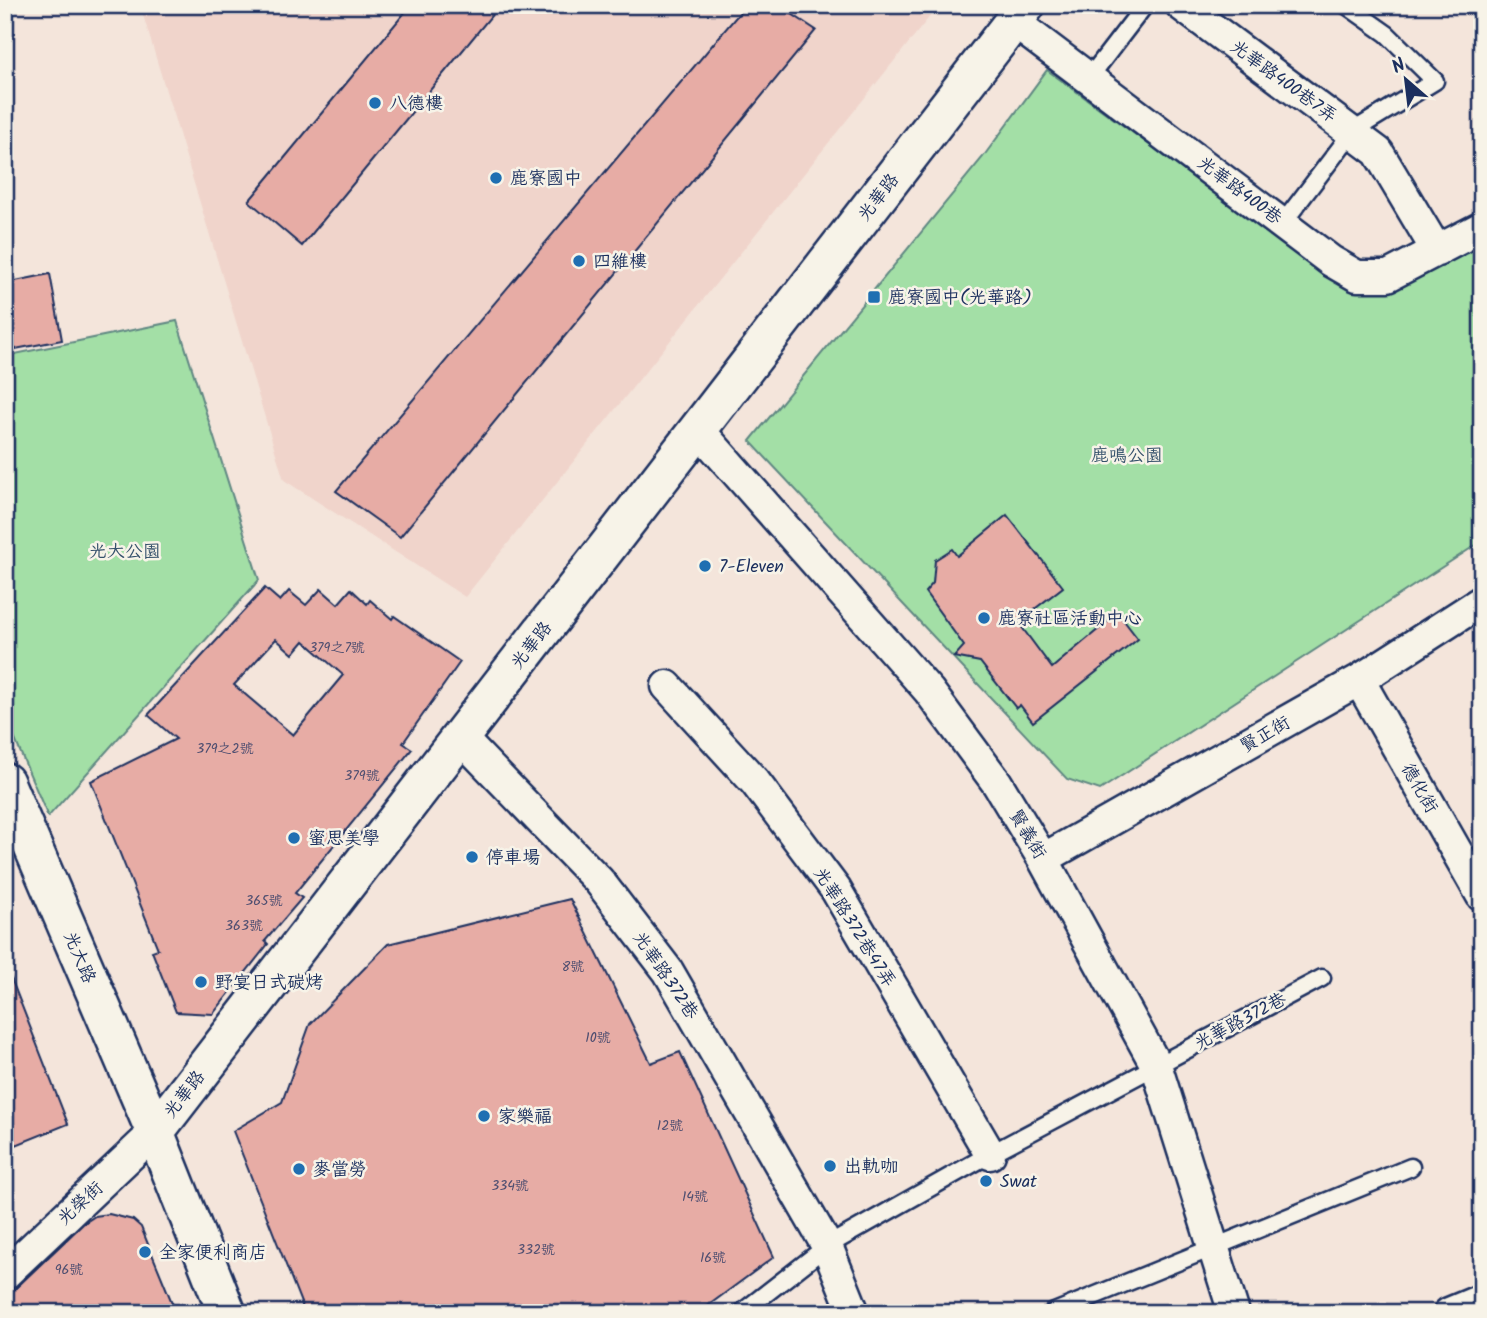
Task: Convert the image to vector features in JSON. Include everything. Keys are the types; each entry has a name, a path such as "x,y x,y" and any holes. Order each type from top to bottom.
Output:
{"street":[{"name":"光華路400巷7弄","path":"1181,5 1378,152 1437,251"},
{"name":"光華路400巷","path":"1020,14 1089,78 1331,261 1357,276 1388,276 1482,227"},
{"name":"光華路","path":"227,1313 155,1132 1020,14"},
{"name":"賢義街","path":"698,429 929,691 997,783 1043,859 1156,1065 1234,1313"},
{"name":"賢正街","path":"1043,859 1359,680 1482,601"},
{"name":"德化街","path":"1359,680 1482,896"},
{"name":"光華路372巷47弄","path":"667,686 755,782 835,890 990,1154"},
{"name":"光華路372巷","path":"460,737 599,881 668,971 827,1246 854,1313"},
{"name":"光大路","path":"5,782 155,1132"},
{"name":"光榮街","path":"5,1274 155,1132"},
{"path":"1449,1313 1478,1301"}],"lane":[{"path":"1089,78 1146,5"},
{"name":"光華路400巷7弄","path":"1283,223 1353,131 1435,80 1387,34 1346,5"},
{"name":"光華路372巷","path":"741,1313 827,1246 990,1154 1322,978"},
{"path":"1052,1313 1411,1167"}],"shaded area":[{"name":"鹿寮國中","path":"140,5 939,5 465,597 284,480"}],"green space":[{"name":"鹿鳴公園","path":"1047,70 1302,256 1401,262 1482,221 1482,541 1100,790 1067,779 750,441 983,157"},
{"name":"光大公園","path":"177,321 259,580 48,817 5,716 5,356"}],"building":[{"name":"八德樓","path":"411,5 500,5 302,246 249,201"},
{"name":"四維樓","path":"746,5 778,5 816,30 400,537 336,491"},
{"path":"50,274 62,340 5,351 5,283"},
{"name":"鹿寮社區活動中心","path":"1007,515 1063,587 1018,622 1052,668 1118,613 1138,639 1033,722 1020,705 1016,708 980,662 954,657 964,646 925,592 933,583 935,560 952,549 957,556"},
{"path":"265,588 280,601 289,591 306,605 321,589 338,604 351,589 367,604 370,600 392,619 394,616 460,662 403,743 412,749 295,893 302,898 265,941 268,944 213,1014 176,1012 152,951 158,949 91,781 176,739 148,715","holes":["276,639 293,654 304,641 343,675 293,735 234,685"]},
{"name":"家樂福","path":"570,899 651,1063 680,1052 774,1257 698,1313 305,1313 233,1131 282,1102 310,1024 388,944"},
{"path":"7,968 68,1124 16,1145 5,1118"},
{"path":"109,1214 133,1220 141,1227 173,1305 154,1313 5,1313 5,1299 83,1224 95,1216"}],"place":[{"name":"八德樓","path":"375,103"},
{"name":"鹿寮國中","path":"496,178"},
{"name":"四維樓","path":"579,261"},
{"name":"鹿寮國中(光華路)","path":"874,297"},
{"name":"7-Eleven","path":"705,566"},
{"name":"鹿寮社區活動中心","path":"984,618"},
{"name":"蜜思美學","path":"294,838"},
{"name":"停車場","path":"472,857"},
{"name":"野宴日式碳烤","path":"201,982"},
{"name":"家樂福","path":"484,1116"},
{"name":"出軌咖","path":"830,1166"},
{"name":"麥當勞","path":"299,1169"},
{"name":"Swat","path":"986,1181"},
{"name":"全家便利商店","path":"145,1252"}]}
